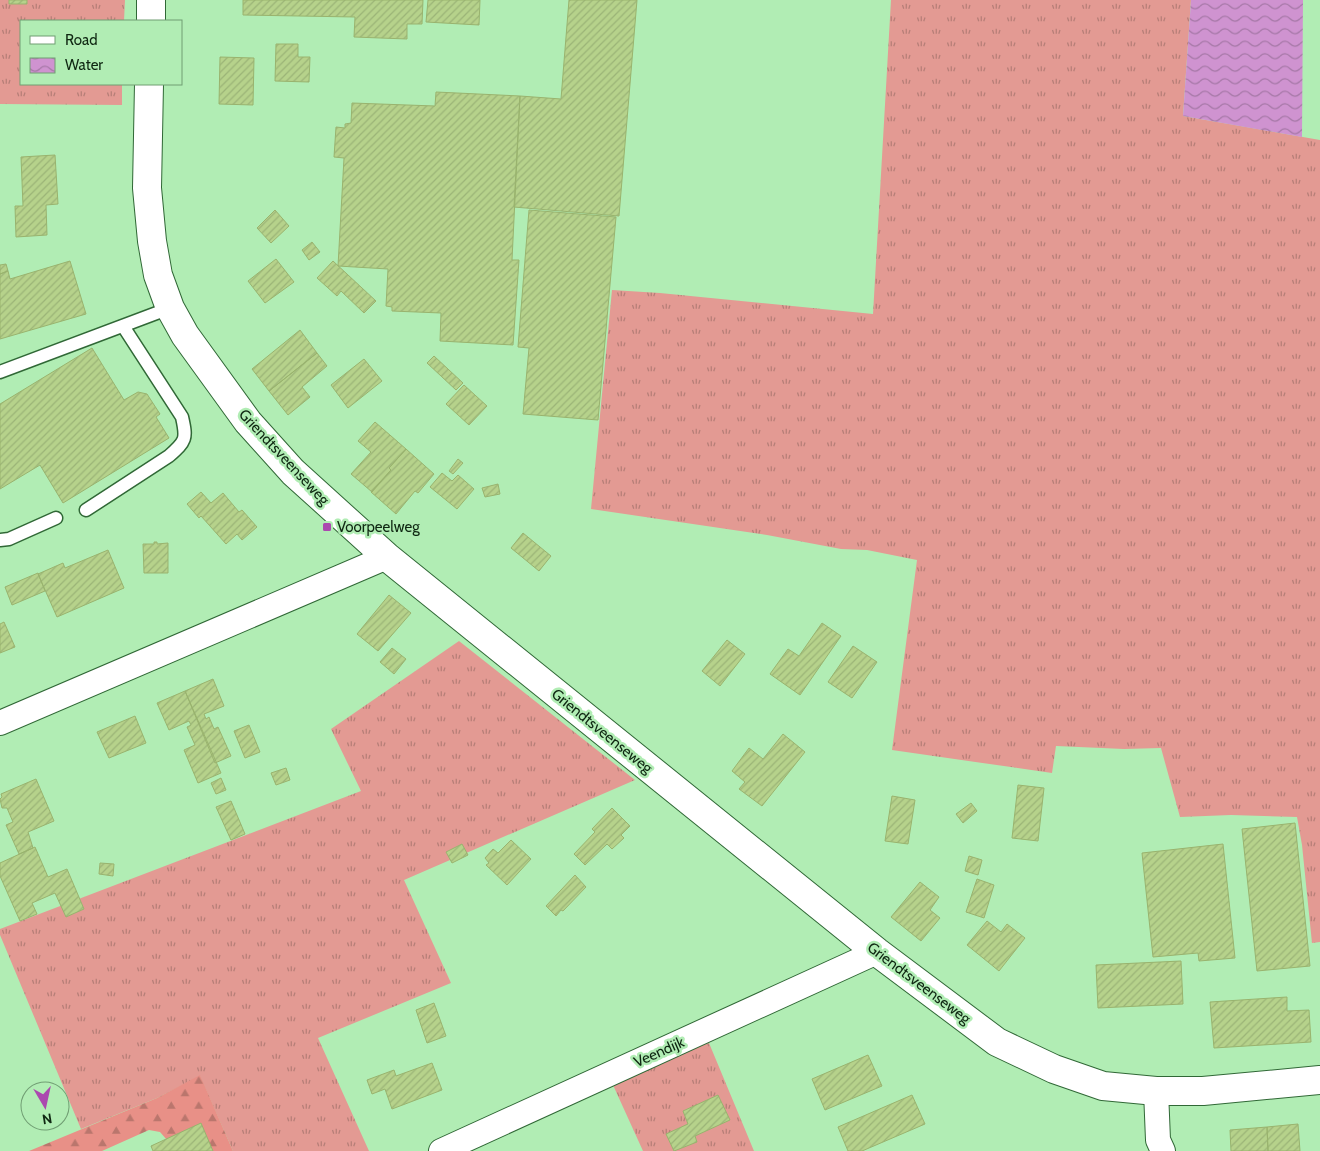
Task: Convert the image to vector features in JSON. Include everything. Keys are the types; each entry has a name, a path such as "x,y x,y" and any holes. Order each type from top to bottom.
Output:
{"street":[{"path":"151,0 151,20"},
{"name":"Griendtsveenseweg","path":"149,85 147,188 152,241 158,275 170,308 185,335 248,422 293,472 386,558 877,952 997,1042 1054,1069 1103,1086 1156,1091 1204,1091 1320,1080"},
{"path":"0,723 386,558"},
{"name":"Veendijk","path":"441,1151 877,952"},
{"path":"1156,1091 1158,1140 1163,1151"}],"lane":[{"path":"0,372 170,308"},
{"path":"86,510 170,456 180,446 186,434 182,417 123,326"},
{"path":"0,540 10,539 56,518"}],"green space":[{"path":"0,0 125,0 124,20 20,20 20,85 122,85 122,105 0,104"},
{"path":"891,0 1191,0 1183,116 1320,140 1320,942 1312,943 1302,845 1297,817 1231,815 1180,817 1161,748 1124,749 1056,746 1052,773 892,750 917,560 867,550 841,549 767,535 591,509 612,290 873,314"},
{"path":"459,641 635,780 404,880 451,983 318,1038 369,1151 233,1151 200,1076 157,1098 81,1129 70,1103 70,1081 61,1081 0,935 0,929 361,791 331,729"},
{"path":"709,1043 754,1151 643,1151 613,1085 691,1049"},
{"path":"200,1075 233,1151 172,1151 167,1140 160,1132 149,1130 102,1151 29,1151 157,1098"}],"water":[{"path":"1191,0 1303,0 1302,137 1183,116"}],"building":[{"path":"9,0 27,0 27,4 9,4"},
{"path":"243,0 423,0 422,24 407,24 407,39 354,37 355,17 243,15"},
{"path":"428,0 480,0 479,25 426,22"},
{"path":"569,0 637,0 619,216 514,207 520,96 561,99"},
{"path":"276,44 298,44 298,57 310,57 309,82 275,81"},
{"path":"220,57 254,58 253,105 219,104"},
{"path":"436,92 520,96 512,260 519,260 513,345 440,341 441,313 392,311 392,307 386,306 388,269 338,266 344,158 334,157 336,127 345,128 345,124 351,123 352,103 435,106"},
{"path":"55,155 58,204 46,205 47,235 16,237 15,206 23,206 21,157"},
{"path":"275,210 289,226 271,243 257,228"},
{"path":"529,210 616,217 598,420 523,414 529,348 518,347"},
{"path":"312,242 320,252 309,260 302,250"},
{"path":"276,259 294,282 265,303 248,281"},
{"path":"70,261 86,314 0,339 0,274 8,271 10,279"},
{"path":"333,261 376,301 364,313 341,291 337,296 317,278"},
{"path":"6,264 8,271 0,274 0,265"},
{"path":"300,330 317,353 269,391 252,369"},
{"path":"92,348 124,400 138,392 147,394 160,414 156,417 169,438 63,503 40,465 0,489 0,404"},
{"path":"317,353 327,366 302,387 310,397 288,415 269,391"},
{"path":"434,356 463,383 456,390 427,363"},
{"path":"364,359 382,381 348,408 331,385"},
{"path":"464,385 487,406 469,425 446,404"},
{"path":"375,422 406,449 389,468 391,470 372,492 351,474 371,452 358,441"},
{"path":"406,449 434,474 418,493 415,491 396,514 371,492 391,470 389,468"},
{"path":"458,459 463,463 453,474 449,471"},
{"path":"442,473 452,481 458,475 474,489 457,509 430,487"},
{"path":"498,484 500,494 485,497 482,488"},
{"path":"201,492 211,503 223,493 239,512 242,510 257,527 242,540 237,534 226,544 201,516 199,518 187,504"},
{"path":"523,533 551,556 539,571 511,548"},
{"path":"154,542 157,542 157,544 168,543 168,573 144,573 143,544 154,544"},
{"path":"108,550 124,588 57,617 38,574 63,563 65,568"},
{"path":"38,573 45,591 12,605 5,587"},
{"path":"389,595 411,613 378,651 357,634"},
{"path":"4,622 15,647 0,653 0,624"},
{"path":"822,623 841,636 800,695 770,674 788,649 799,656"},
{"path":"727,640 745,654 720,686 702,671"},
{"path":"853,646 877,662 852,698 828,682"},
{"path":"392,648 406,659 394,674 380,662"},
{"path":"213,679 224,706 204,714 206,719 209,717 214,729 218,727 231,756 215,763 185,691"},
{"path":"185,691 221,773 198,783 184,750 195,745 187,727 191,725 189,721 169,730 157,703"},
{"path":"135,716 146,743 109,758 97,732"},
{"path":"249,725 260,752 245,758 234,731"},
{"path":"783,734 805,752 762,806 739,789 745,782 732,771 749,748 763,759"},
{"path":"286,768 290,780 276,785 271,773"},
{"path":"221,778 226,790 216,794 211,783"},
{"path":"36,779 54,821 28,832 33,848 19,854 6,825 13,822 7,808 2,808 1,794"},
{"path":"1018,785 1044,788 1038,841 1012,838"},
{"path":"892,796 915,800 908,844 885,841"},
{"path":"231,801 245,834 231,840 216,807"},
{"path":"971,803 977,811 963,823 956,814"},
{"path":"612,808 630,826 621,835 624,838 612,849 607,844 585,865 574,854 595,832 592,829"},
{"path":"1295,823 1310,966 1257,971 1242,829"},
{"path":"511,840 531,859 507,885 486,865 489,863 485,858 493,849 498,853"},
{"path":"462,844 468,855 452,863 446,852"},
{"path":"1223,844 1235,958 1199,961 1198,953 1153,957 1142,853"},
{"path":"35,847 48,877 67,869 84,909 66,917 55,893 32,903 37,914 20,921 0,876 0,863"},
{"path":"969,856 982,860 978,875 965,871"},
{"path":"100,863 114,864 113,876 99,874"},
{"path":"575,875 586,887 556,916 546,906"},
{"path":"977,879 994,885 984,918 966,912"},
{"path":"920,882 939,897 930,910 940,918 921,941 891,917"},
{"path":"987,921 1001,932 1007,924 1025,938 999,971 967,945"},
{"path":"1181,961 1183,1004 1098,1008 1096,965"},
{"path":"1287,997 1287,1011 1309,1010 1311,1042 1214,1048 1210,1002"},
{"path":"434,1003 446,1036 427,1043 416,1010"},
{"path":"868,1055 882,1086 825,1110 812,1079"},
{"path":"432,1063 442,1090 392,1109 385,1089 372,1094 367,1080 394,1070 396,1076"},
{"path":"718,1095 730,1120 695,1136 697,1142 674,1151 666,1134 688,1124 683,1111"},
{"path":"912,1095 925,1124 862,1151 848,1151 838,1127"},
{"path":"201,1123 213,1151 153,1151 151,1146"},
{"path":"1298,1124 1300,1151 1268,1151 1267,1127"},
{"path":"1267,1127 1268,1151 1231,1151 1230,1130"}],"place":[{"name":"Voorpeelweg","path":"327,527"}]}
